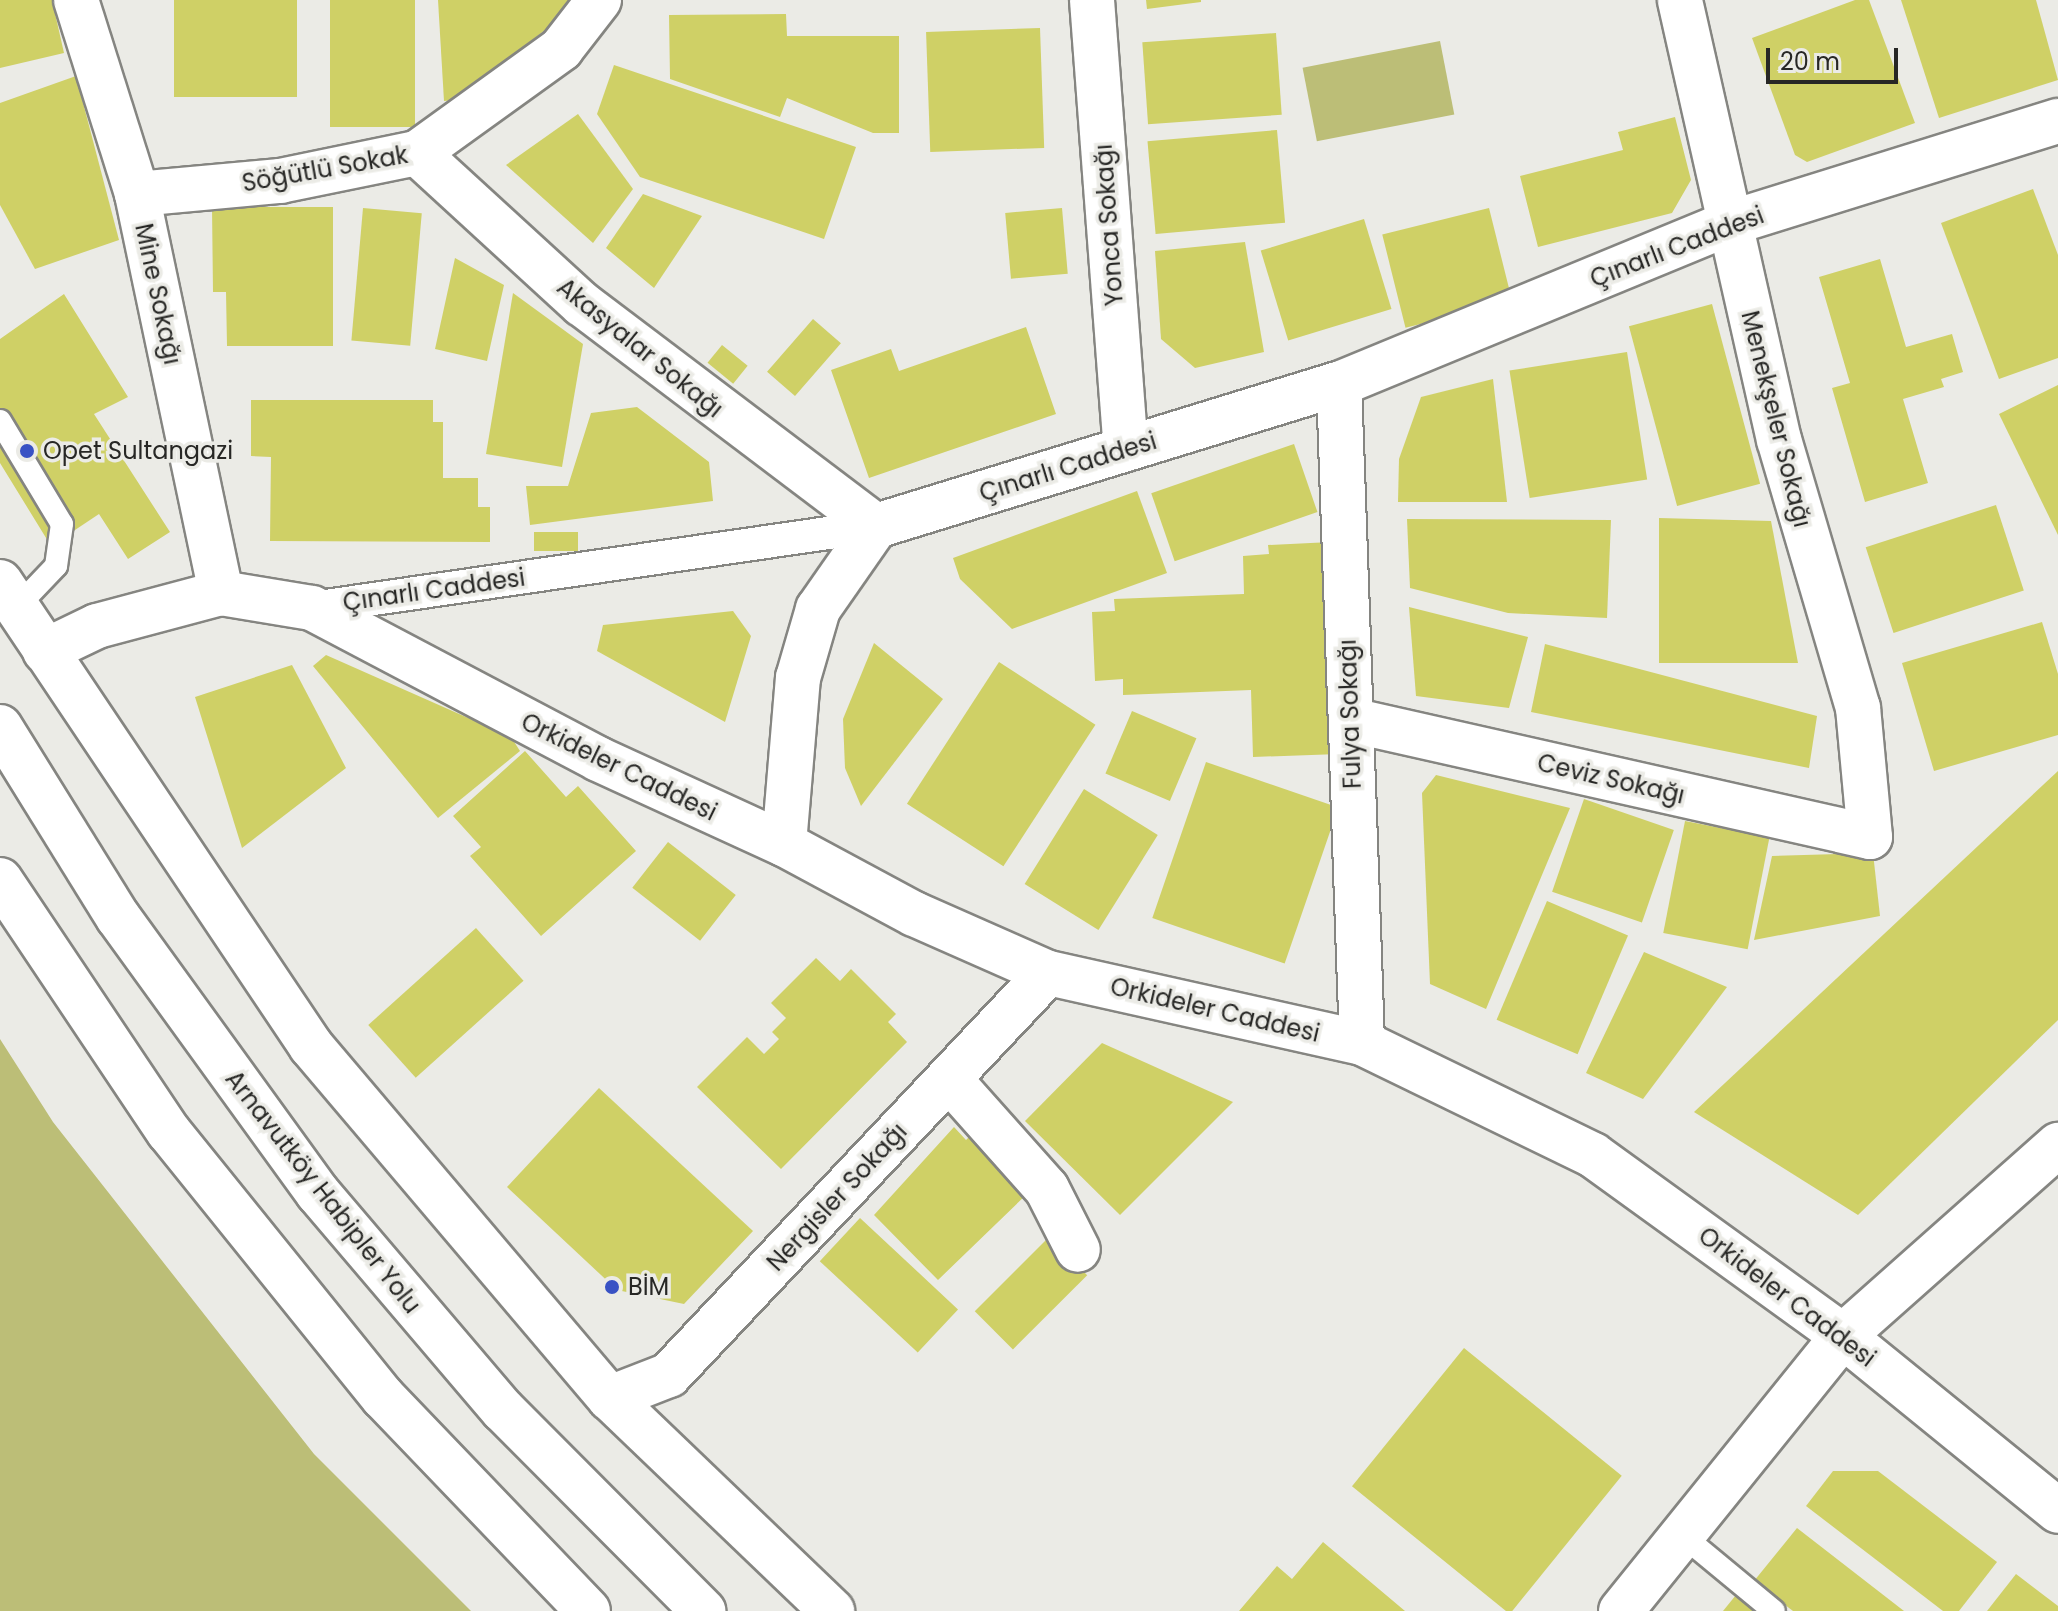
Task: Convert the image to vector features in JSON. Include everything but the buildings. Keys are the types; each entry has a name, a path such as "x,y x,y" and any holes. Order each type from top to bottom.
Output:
{"main road":[{"name":"Mine Sokağı","path":"76,0 137,194 221,593"},
{"name":"Söğütlü Sokak","path":"137,194 280,181 417,153 561,49 599,0"},
{"name":"Yonca Sokağı","path":"1092,0 1126,449"},
{"name":"Menekşeler Sokağı","path":"1680,0 1727,224 1779,440 1858,708 1870,837"},
{"name":"Çınarlı Caddesi","path":"876,526 1339,384 1727,224 2057,124"},
{"name":"Akasyalar Sokağı","path":"417,153 582,304 876,526"},
{"name":"Fulya Sokağı","path":"1339,384 1362,1043"},
{"path":"784,844 798,678 814,623 876,526"},
{"name":"Çınarlı Caddesi","path":"45,651 97,626 221,593 312,608"},
{"path":"8,594 311,1046 610,1398 832,1611"},
{"name":"Orkideler Caddesi","path":"312,608 598,759 784,844 914,914 1048,973 1362,1043 1593,1155 1843,1336 2058,1511"},
{"name":"Ceviz Sokağı","path":"1351,720 1870,837"},
{"name":"Arnavutköy Habipler Yolu","path":"0,727 118,917 318,1193 503,1410 703,1611"},
{"path":"0,880 179,1144 383,1397 588,1611"},
{"name":"Nergisler Sokağı","path":"610,1398 669,1375 1048,973"},
{"path":"949,1079 1047,1189 1078,1250"},
{"path":"1621,1611 1843,1336 2058,1145"}],"street":[{"name":"Çınarlı Caddesi","path":"312,608 876,526"}],"lane":[{"path":"0,421 62,524 56,566 8,594"},
{"path":"1682,1535 1774,1611"}],"green space":[{"path":"1440,41 1454,115 1317,141 1303,68"},
{"path":"0,1039 53,1122 314,1454 471,1611 0,1611"}],"place":[{"name":"Opet Sultangazi","path":"27,451"},
{"name":"BİM","path":"612,1287"}]}
